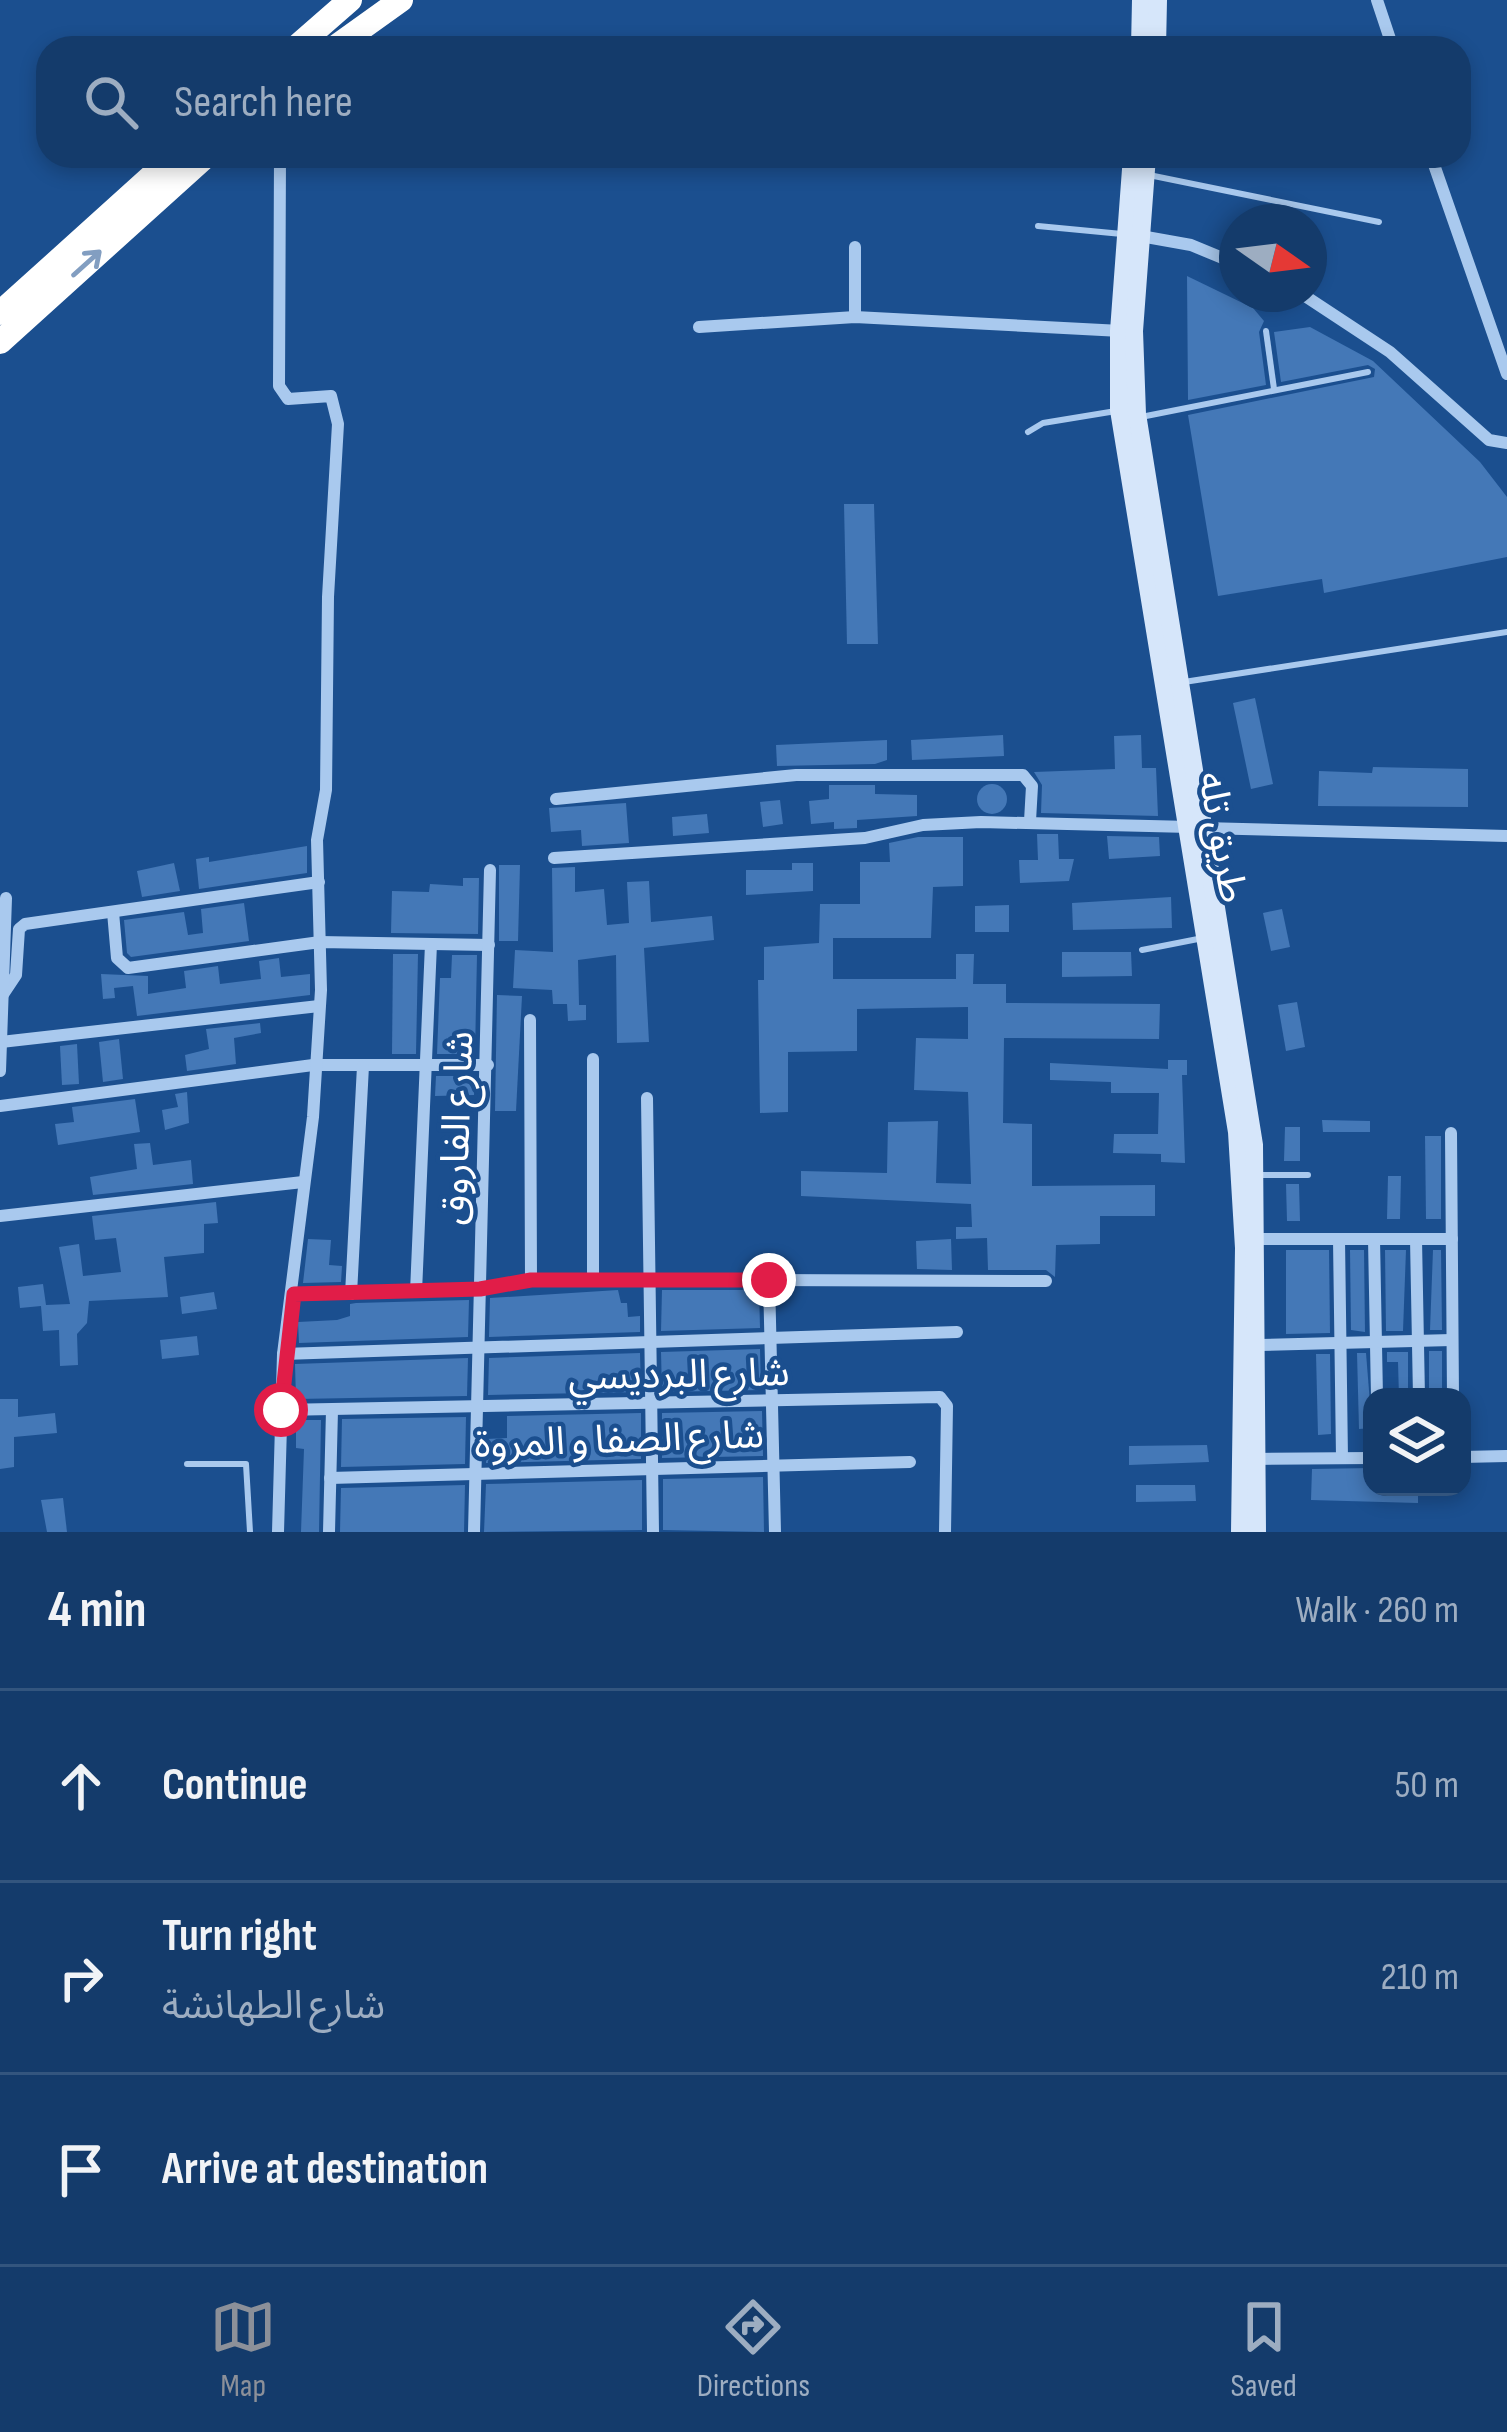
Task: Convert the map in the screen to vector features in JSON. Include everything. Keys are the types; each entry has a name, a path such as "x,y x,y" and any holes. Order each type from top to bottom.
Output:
{"highway":[{"path":"309,36 350,0"},
{"path":"342,36 379,0"},
{"path":"347,36 401,0"},
{"path":"0,313 161,168"},
{"path":"0,342 193,168"}],"main road":[{"path":"1140,36 1141,0"},
{"path":"1156,36 1158,0"},
{"name":"طريق تله","path":"1132,168 1128,415 1257,1175 1259,1345 1240,1532"},
{"name":"طريق تله","path":"1133,235 1145,168"},
{"name":"طريق تله","path":"1128,415 1179,683 1177,716"},
{"name":"طريق تله","path":"1196,827 1207,938 1241,1166 1249,1459 1257,1532"}],"street":[{"path":"1377,0 1390,36"},
{"path":"278,1532 284,1354 294,1294 319,1006 319,882 338,424 331,396 288,399 279,386 280,168"},
{"path":"1435,168 1507,374"},
{"path":"1133,235 1191,245 1219,257"},
{"path":"855,247 855,317"},
{"path":"1327,310 1390,352 1489,440 1507,442"},
{"path":"699,327 855,317 1127,331"},
{"path":"556,799 796,775 1023,775 1032,786 1030,821"},
{"path":"554,858 1030,821 1507,836"},
{"name":"شارع الفاروق","path":"474,1532 490,870"},
{"path":"2,996 16,975 22,926 319,882"},
{"path":"0,1071 6,898"},
{"path":"112,912 117,958 128,968 320,942 489,945"},
{"path":"416,1292 431,944"},
{"path":"1,1042 319,1006"},
{"path":"530,1020 531,1280"},
{"path":"593,1059 593,1279"},
{"path":"0,1106 313,1065 488,1065"},
{"path":"351,1294 363,1066"},
{"path":"647,1098 646,1339 653,1532"},
{"path":"1451,1133 1453,1388"},
{"path":"0,1216 304,1182"},
{"path":"1259,1239 1452,1239"},
{"path":"1339,1239 1342,1458"},
{"path":"1374,1239 1377,1388"},
{"path":"1416,1239 1419,1388"},
{"path":"294,1294 480,1289 531,1280 1046,1280"},
{"path":"769,1280 775,1532"},
{"path":"284,1354 957,1332"},
{"path":"1259,1345 1452,1340"},
{"name":"شارع البرديسي","path":"281,1410 935,1396 945,1401 945,1532"},
{"path":"329,1532 332,1410"},
{"path":"1471,1457 1507,1456"},
{"path":"1249,1459 1363,1458"},
{"name":"شارع الصفا و المروة","path":"329,1478 910,1462"}],"lane":[{"path":"1158,168 1379,222"},
{"path":"1038,226 1133,235"},
{"path":"1266,331 1274,389"},
{"path":"1028,432 1043,423 1128,415 1368,372"},
{"path":"1179,683 1507,632"},
{"path":"1142,950 1207,938"},
{"path":"1257,1175 1308,1175"},
{"path":"187,1464 246,1464 250,1532"}],"building":[{"path":"1187,276 1219,292 1219,312 1256,312 1264,321 1259,332 1266,385 1188,400"},
{"path":"1310,327 1373,361 1480,462 1507,497 1507,557 1324,593 1322,579 1218,596 1188,415 1374,377 1375,369 1368,365 1281,382 1274,332"},
{"path":"844,504 874,504 878,644 847,644"},
{"path":"1255,698 1273,784 1251,789 1233,703"},
{"path":"1003,735 1004,756 912,760 911,740"},
{"path":"1141,735 1142,768 1156,768 1158,816 1041,813 1042,785 1034,772 1115,769 1114,736"},
{"path":"887,740 887,760 875,764 777,766 776,745"},
{"path":"1373,767 1468,769 1468,807 1318,806 1319,771 1372,773"},
{"path":"992,784 1007,799 992,814 977,799"},
{"path":"829,785 875,785 875,794 917,795 917,816 857,820 857,828 834,829 834,822 811,824 809,801 829,799"},
{"path":"780,800 783,824 763,827 760,802"},
{"path":"626,803 629,843 582,846 581,830 551,832 549,808"},
{"path":"707,814 709,833 673,836 672,817"},
{"path":"1037,834 1058,834 1059,859 1074,859 1069,881 1020,883 1019,860 1038,860"},
{"path":"1107,836 1159,837 1160,856 1109,859"},
{"path":"918,837 963,837 963,886 933,887 931,938 833,938 833,979 956,979 956,954 974,954 973,984 1006,984 1006,1003 1160,1004 1159,1039 1004,1038 1003,1123 1032,1124 1032,1186 1155,1185 1155,1216 1100,1216 1100,1244 1056,1245 1055,1277 1046,1270 988,1270 987,1238 956,1239 956,1227 972,1227 971,1204 801,1196 801,1171 887,1173 888,1122 938,1121 936,1183 971,1184 968,1092 914,1090 916,1038 968,1039 968,1007 857,1009 857,1051 788,1052 788,1112 760,1113 758,980 764,980 764,947 819,943 820,904 860,904 860,862 890,862 889,843"},
{"path":"307,846 307,873 199,889 196,859 209,857 209,862"},
{"path":"174,863 180,891 142,897 137,871"},
{"path":"792,863 813,863 813,891 746,895 746,870 792,870"},
{"path":"499,865 520,865 518,941 499,941"},
{"path":"575,867 575,892 604,889 607,925 629,923 627,882 649,881 651,922 712,916 714,940 644,948 649,1042 617,1043 616,955 578,960 579,1005 586,1005 586,1020 568,1021 567,1004 553,1004 552,990 513,988 515,950 553,952 552,868"},
{"path":"463,878 479,878 478,934 391,933 392,891 429,892 430,884 463,886"},
{"path":"1171,897 1172,928 1073,930 1072,903"},
{"path":"244,903 249,941 131,957 127,953 124,920 184,912 188,935 203,933 201,909"},
{"path":"1009,905 1009,932 975,932 975,906"},
{"path":"1282,909 1290,947 1271,951 1263,913"},
{"path":"1062,952 1131,952 1132,976 1062,977"},
{"path":"393,954 418,954 416,1054 392,1054"},
{"path":"452,955 477,955 475,1054 437,1054 440,978 451,978"},
{"path":"279,958 281,977 310,974 310,995 137,1016 133,986 114,988 115,998 103,999 101,974 148,976 148,994 186,988 184,971 218,966 220,984 261,979 259,961"},
{"path":"497,995 522,996 516,1111 495,1111"},
{"path":"1297,1002 1305,1047 1286,1051 1278,1005"},
{"path":"260,1023 261,1033 234,1038 236,1064 187,1071 185,1055 209,1049 206,1029"},
{"path":"119,1039 123,1079 103,1082 99,1042"},
{"path":"77,1044 79,1084 62,1085 60,1046"},
{"path":"1168,1060 1187,1060 1187,1075 1182,1075 1185,1163 1161,1162 1161,1154 1113,1153 1114,1134 1158,1134 1159,1093 1111,1093 1111,1082 1050,1080 1050,1063 1168,1069"},
{"path":"436,1076 475,1076 474,1095 435,1096"},
{"path":"187,1092 189,1123 165,1130 162,1110 178,1107 175,1094"},
{"path":"135,1099 140,1132 58,1145 55,1124 74,1122 72,1107"},
{"path":"1322,1120 1370,1121 1370,1132 1323,1132"},
{"path":"1285,1127 1300,1127 1300,1161 1284,1161"},
{"path":"1425,1136 1441,1136 1441,1219 1426,1219"},
{"path":"150,1143 153,1165 191,1160 193,1184 93,1195 90,1177 137,1169 134,1144"},
{"path":"1388,1176 1401,1176 1400,1219 1387,1219"},
{"path":"1286,1184 1299,1184 1300,1221 1287,1221"},
{"path":"216,1202 218,1223 204,1224 204,1253 164,1257 168,1297 89,1301 87,1323 77,1334 78,1365 60,1366 59,1330 43,1331 41,1306 20,1308 18,1287 43,1284 46,1305 70,1304 59,1247 79,1244 83,1276 121,1272 116,1238 95,1240 92,1216"},
{"path":"308,1239 331,1240 329,1265 342,1266 341,1282 303,1283"},
{"path":"951,1239 952,1270 917,1269 916,1241"},
{"path":"1286,1250 1329,1250 1330,1333 1286,1334"},
{"path":"1350,1250 1364,1250 1365,1332 1351,1330"},
{"path":"1385,1250 1406,1250 1403,1331 1386,1331"},
{"path":"1433,1250 1441,1250 1442,1330 1430,1330"},
{"path":"618,1290 621,1303 627,1303 628,1317 640,1316 640,1332 489,1337 490,1298"},
{"path":"662,1290 759,1290 760,1328 661,1331"},
{"path":"214,1292 217,1309 182,1314 180,1297"},
{"path":"469,1300 468,1337 299,1343 298,1322 350,1316 350,1304"},
{"path":"197,1336 199,1355 162,1359 160,1340"},
{"path":"760,1349 761,1390 662,1392 661,1352"},
{"path":"1429,1351 1442,1351 1442,1388 1429,1388"},
{"path":"1387,1352 1408,1352 1408,1388 1399,1388 1398,1362 1387,1362"},
{"path":"640,1353 641,1392 488,1395 489,1358"},
{"path":"1357,1353 1366,1353 1369,1388 1363,1388 1363,1429 1359,1429"},
{"path":"1316,1354 1330,1354 1331,1434 1318,1435"},
{"path":"468,1358 467,1396 296,1399 295,1364"},
{"path":"0,1399 18,1399 18,1417 55,1413 57,1433 14,1437 14,1467 0,1469"},
{"path":"762,1411 763,1456 662,1458 662,1413"},
{"path":"641,1413 641,1459 486,1463 487,1439 507,1438 507,1416"},
{"path":"466,1417 465,1464 341,1467 342,1419"},
{"path":"296,1420 321,1420 319,1532 301,1532 304,1449 296,1448"},
{"path":"1207,1445 1209,1462 1129,1465 1129,1446"},
{"path":"1363,1468 1363,1496 1418,1496 1418,1503 1311,1500 1312,1469"},
{"path":"763,1477 764,1532 663,1530 663,1479"},
{"path":"642,1480 642,1530 484,1532 486,1484"},
{"path":"465,1485 464,1532 340,1532 341,1488"},
{"path":"1136,1485 1195,1485 1196,1501 1136,1502"},
{"path":"63,1498 67,1532 47,1532 41,1500"}],"route":[{"path":"281,1410 294,1294 480,1289 531,1280 769,1280"}]}
